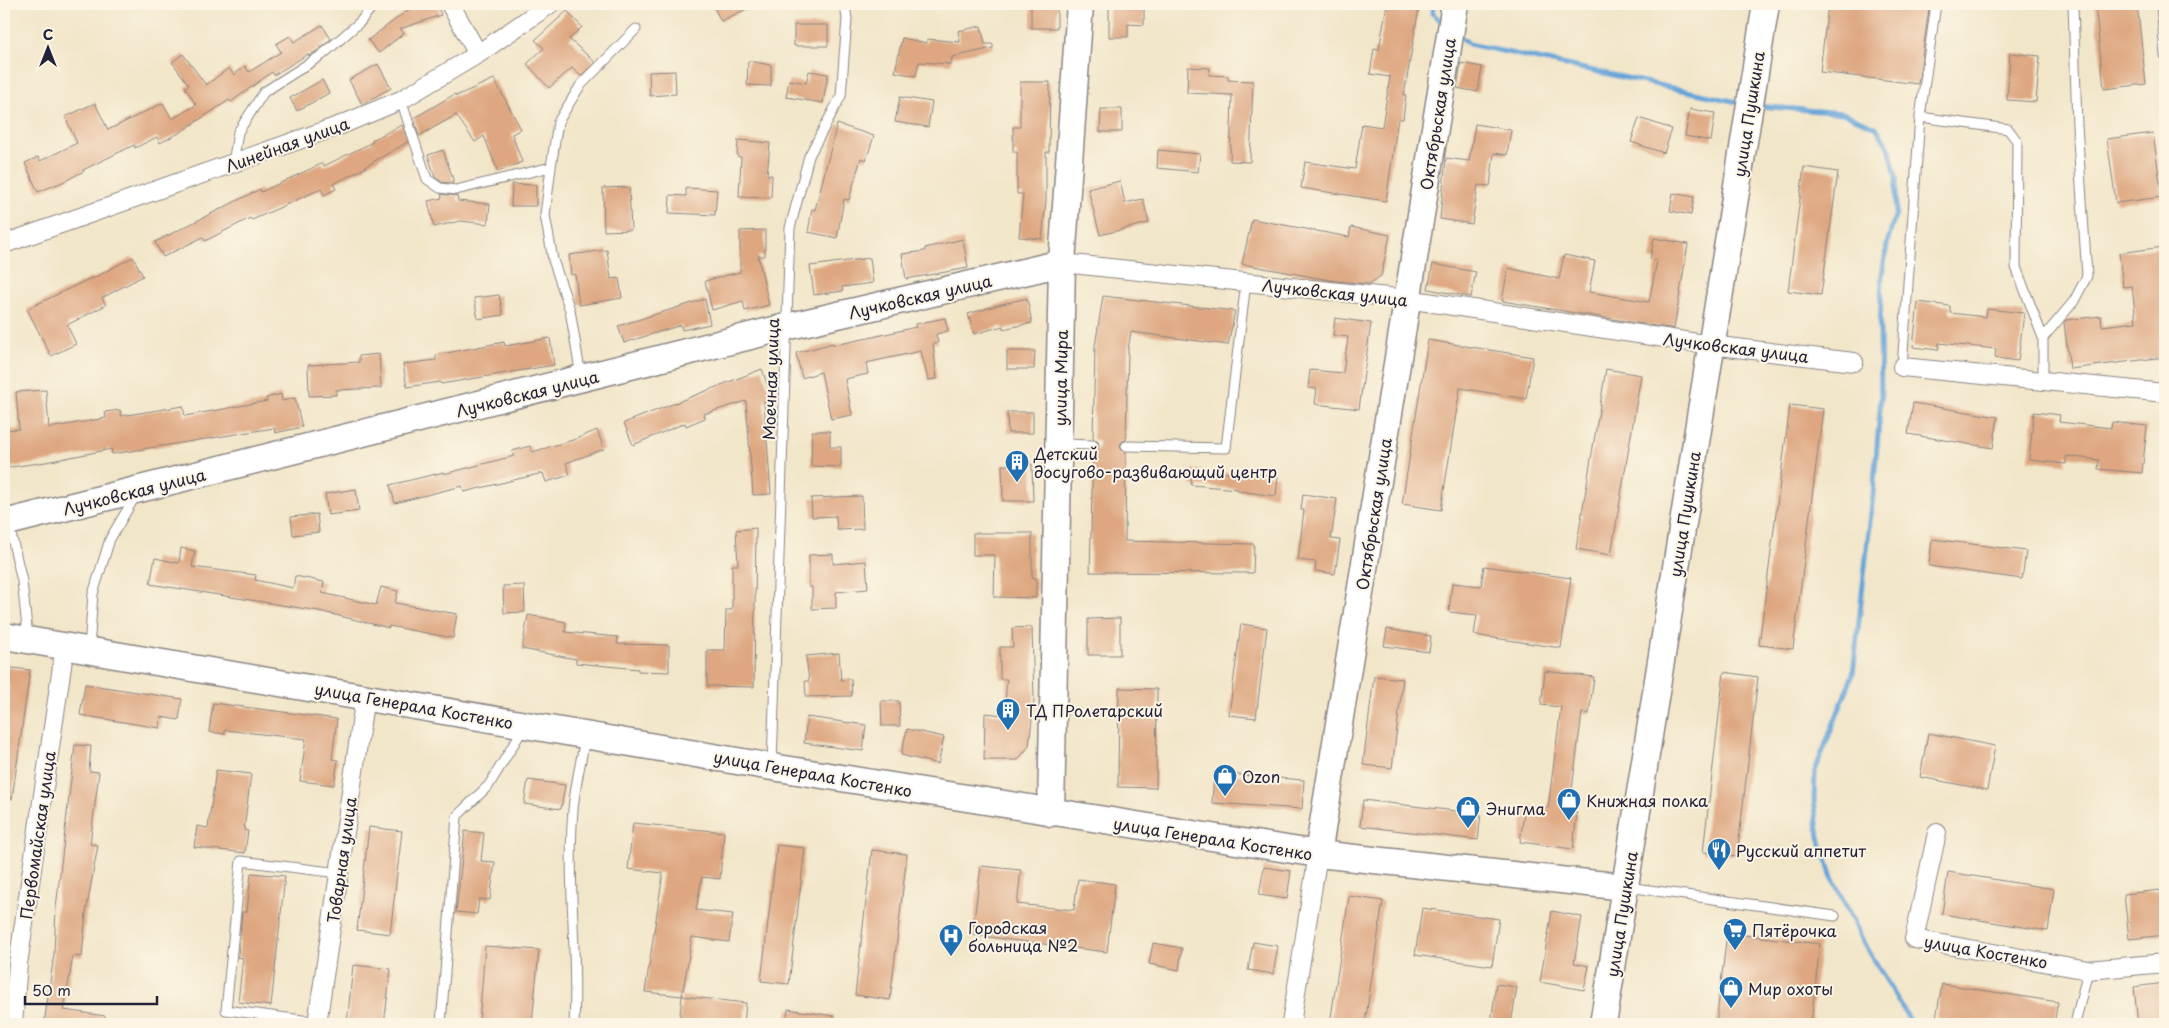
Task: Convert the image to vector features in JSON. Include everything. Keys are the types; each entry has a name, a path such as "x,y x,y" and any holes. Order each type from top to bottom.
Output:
{"street":[{"path":"450,4 478,54"},
{"name":"Линейная улица","path":"4,244 341,125 401,100 478,54 550,4"},
{"name":"улица Мира","path":"1051,813 1062,263 1080,4"},
{"name":"Октябрьская улица","path":"1291,1024 1455,4"},
{"name":"улица Пушкина","path":"1604,1024 1766,4"},
{"name":"Лучковская улица","path":"6,522 582,380 786,327 1062,263 1407,299 1711,345 1854,362"},
{"path":"1902,366 2165,393"},
{"name":"улица Генерала Костенко","path":"16,638 1051,813 1318,854 1626,887"},
{"name":"Первомайская улица","path":"13,1024 18,964 77,648"},
{"name":"Товарная улица","path":"317,1023 365,696"},
{"name":"улица Костенко","path":"1937,833 1914,939 2088,970 2165,963"}],"lane":[{"path":"233,164 238,132 264,92 322,55 360,22 374,4"},
{"name":"Моечная улица","path":"772,767 790,228 809,156 841,96 847,19 845,4"},
{"path":"1902,366 1920,117 1936,4"},
{"path":"2043,338 2074,302 2087,276 2077,125 2073,4"},
{"path":"2161,4 2165,55"},
{"path":"582,380 570,310 553,260 544,216 551,167 558,122 580,86 636,29"},
{"path":"401,100 427,179 440,188 456,190 551,167"},
{"path":"1920,117 2008,129 2017,141 2016,267 2043,338 2043,381"},
{"path":"1126,446 1226,448 1246,282"},
{"path":"1058,444 1093,445"},
{"path":"77,648 110,539 139,490"},
{"path":"6,522 22,582 16,638"},
{"path":"441,1024 457,816 489,786 526,724"},
{"path":"574,1024 576,991 572,902 573,809 586,734"},
{"path":"317,1023 226,1010 241,862 339,873"},
{"path":"1626,887 1835,916"},
{"path":"2075,1024 2088,970"}],"building":[{"path":"416,4 437,4 441,15 400,29 404,33 379,53 368,40"},
{"path":"712,4 757,4 721,21"},
{"path":"1031,4 1057,4 1057,28 1031,28"},
{"path":"1387,4 1419,8 1404,95 1406,95 1403,119 1398,119 1386,201 1301,188 1305,162 1355,169 1362,124 1382,127 1390,77 1370,74 1374,49 1379,50"},
{"path":"1828,4 1885,4 1929,9 1918,84 1820,72"},
{"path":"2095,4 2137,4 2146,84 2104,89"},
{"path":"1109,6 1144,6 1144,25 1128,24 1128,37 1109,37"},
{"path":"567,11 582,27 569,39 595,62 581,76 572,68 549,88 527,64 544,48 535,40"},
{"path":"322,25 331,39 318,50 274,75 272,72 231,102 229,100 179,133 160,143 157,137 135,148 134,145 65,181 38,192 25,163 38,157 40,161 77,143 65,117 95,103 108,130 163,103 172,119 196,105 185,87 189,85 172,62 183,54 206,85 229,68 234,75 245,66 249,72 281,52 276,44 290,36 294,42"},
{"path":"794,25 828,25 828,46 794,46"},
{"path":"981,26 985,44 993,44 993,48 952,57 951,64 919,62 916,76 895,72 902,38 927,43 927,39 960,42 958,31"},
{"path":"2010,53 2040,56 2036,102 2007,100"},
{"path":"748,61 771,65 771,86 747,85"},
{"path":"1461,63 1482,67 1478,92 1457,88"},
{"path":"378,64 391,88 362,104 349,80"},
{"path":"1188,67 1210,68 1209,75 1228,76 1228,80 1253,81 1250,162 1230,161 1232,95 1187,93"},
{"path":"675,71 676,94 650,96 649,72"},
{"path":"809,71 828,74 823,103 786,97 789,80 806,83"},
{"path":"494,79 521,129 512,134 522,162 498,172 484,136 475,142 456,115 419,136 414,118 455,94 456,96"},
{"path":"322,80 329,93 297,111 290,98"},
{"path":"1020,82 1050,82 1049,152 1046,152 1046,201 1042,239 1019,237 1023,194 1017,194 1017,152 1013,152 1013,127 1020,127"},
{"path":"900,97 932,102 928,127 895,122"},
{"path":"1101,109 1122,109 1122,132 1100,132"},
{"path":"1690,109 1715,113 1711,141 1685,136"},
{"path":"1639,118 1672,129 1664,153 1631,142"},
{"path":"837,124 874,136 866,160 861,158 849,200 844,199 837,238 808,232 812,209 815,210"},
{"path":"1475,124 1511,130 1507,155 1494,153 1490,186 1478,185 1472,224 1440,219 1446,158 1469,161"},
{"path":"402,125 408,142 365,168 333,184 336,189 324,195 321,189 252,220 250,218 205,241 203,237 163,257 155,242 260,189 261,192 323,163 324,166 373,142 372,140"},
{"path":"2153,133 2162,197 2116,203 2107,139"},
{"path":"738,140 770,143 767,175 772,175 771,198 739,197 741,157 737,156"},
{"path":"443,150 453,183 442,182 435,177 428,155"},
{"path":"1158,150 1200,154 1198,172 1157,168"},
{"path":"1804,167 1838,172 1821,295 1788,291"},
{"path":"1120,181 1125,203 1143,199 1149,223 1100,235 1088,189"},
{"path":"512,184 536,185 536,206 511,206"},
{"path":"629,187 631,230 604,231 603,188"},
{"path":"686,188 717,190 715,215 669,213 670,195 686,196"},
{"path":"1673,193 1694,197 1691,215 1670,211"},
{"path":"441,194 457,196 458,201 490,204 488,224 460,221 434,227 428,201 442,198"},
{"path":"1252,219 1349,237 1351,227 1390,235 1381,276 1369,284 1335,281 1242,264"},
{"path":"765,230 765,256 758,256 769,305 745,311 743,301 712,310 705,281 740,272 740,231"},
{"path":"1654,238 1688,244 1674,329 1502,301 1508,268 1559,279 1564,255 1595,261 1589,292 1649,302 1657,261 1650,259"},
{"path":"963,239 968,268 906,279 902,254 925,251 925,248"},
{"path":"2163,247 2165,266 2165,357 2070,369 2064,323 2066,320 2101,316 2102,326 2136,322 2132,286 2123,287 2119,253"},
{"path":"607,250 611,279 619,278 622,298 579,305 575,274 571,275 569,255"},
{"path":"133,257 143,276 102,298 106,305 67,325 76,344 51,356 27,309 92,279"},
{"path":"870,258 873,283 842,287 843,291 814,295 810,266"},
{"path":"1433,264 1476,272 1471,297 1428,289"},
{"path":"499,295 503,315 478,319 474,298"},
{"path":"1103,296 1235,311 1228,345 1131,332 1128,349 1126,440 1120,445 1121,449 1126,452 1125,541 1254,544 1253,573 1090,572 1093,451 1098,449 1099,445 1097,440 1093,439 1095,346"},
{"path":"1027,298 1032,323 1003,329 1003,326 974,334 968,314"},
{"path":"705,299 710,324 682,330 681,325 624,343 618,326"},
{"path":"1918,302 1950,306 1950,313 1986,317 1987,309 2024,313 2018,361 1995,358 1996,349 1939,343 1938,350 1913,347"},
{"path":"945,318 948,331 936,334 938,343 933,344 937,379 928,380 921,351 866,363 868,374 845,379 852,415 831,419 821,372 802,378 796,353 833,343 834,345 916,327 915,324"},
{"path":"1335,318 1371,323 1359,409 1315,404 1317,389 1308,388 1310,370 1343,373 1348,337 1333,335"},
{"path":"550,338 554,365 441,384 440,382 407,387 403,364 436,360 436,355 504,342 505,346"},
{"path":"1428,340 1533,357 1526,399 1460,388 1441,510 1402,504"},
{"path":"1007,351 1035,351 1034,369 1007,369"},
{"path":"379,354 381,388 336,390 336,395 309,396 308,365 359,362 359,356"},
{"path":"762,369 772,399 764,402 771,494 753,495 746,401 704,414 705,418 686,426 685,423 633,445 624,423"},
{"path":"1606,369 1641,375 1611,555 1576,549"},
{"path":"46,390 49,428 106,418 105,412 120,410 121,416 183,406 185,416 267,401 266,398 281,394 282,401 295,398 302,427 275,433 274,428 112,454 111,449 4,468 4,430 19,429 16,392"},
{"path":"1913,403 1998,417 1993,448 1908,434"},
{"path":"1790,405 1823,409 1793,649 1759,645"},
{"path":"1007,412 1033,412 1033,433 1008,433"},
{"path":"2034,412 2060,415 2059,422 2111,428 2112,422 2147,426 2142,473 2098,469 2099,460 2066,456 2066,464 2029,460"},
{"path":"597,430 604,449 566,463 570,475 546,482 543,473 464,492 462,486 395,503 390,485 444,472 444,474 514,456 512,451 530,446 532,452 573,440"},
{"path":"812,431 830,431 830,447 841,447 841,467 811,466"},
{"name":"Детский досугово-развивающий центр","path":"1032,464 1033,501 1003,501 1002,465"},
{"path":"1192,470 1278,476 1276,496 1238,491 1238,489 1191,485"},
{"path":"356,489 359,511 328,515 325,494"},
{"path":"1303,494 1337,499 1331,539 1340,540 1335,574 1315,571 1316,562 1298,560 1304,510 1301,510"},
{"path":"862,496 863,529 837,530 836,516 812,517 811,498"},
{"path":"317,514 319,532 293,535 291,517"},
{"path":"756,528 754,687 707,686 707,650 725,650 726,610 732,610 732,565 738,565 736,530"},
{"path":"973,533 1032,533 1032,577 1036,578 1036,598 994,597 995,555 973,555"},
{"path":"1932,539 2026,551 2022,579 1929,566"},
{"path":"181,548 195,551 192,567 256,575 255,580 293,588 295,576 324,582 322,593 376,605 381,587 398,591 395,603 457,614 453,638 389,626 389,628 319,611 150,584 155,558 179,563"},
{"path":"833,554 833,564 866,561 868,589 836,592 836,608 812,609 812,587 809,587 809,555"},
{"path":"1484,566 1571,578 1561,648 1474,635 1477,615 1449,612 1452,583 1481,586"},
{"path":"524,585 525,612 504,613 503,586"},
{"path":"528,615 566,622 565,632 618,637 617,644 669,645 669,672 638,671 638,669 576,663 576,659 522,649"},
{"path":"1120,618 1120,655 1088,655 1088,619"},
{"path":"1241,624 1267,628 1256,718 1229,715"},
{"path":"1032,627 1034,701 1029,746 1018,760 984,760 985,713 1004,715 1007,679 1000,679 1000,647 1013,647 1012,628"},
{"path":"1387,629 1431,636 1429,652 1384,646"},
{"path":"839,653 841,680 851,679 852,696 806,697 805,681 809,681 806,656"},
{"path":"4,667 30,670 12,799 4,799 4,712 9,686 4,686"},
{"path":"1545,671 1594,677 1589,714 1582,713 1569,812 1577,813 1573,849 1520,842 1525,806 1548,808 1561,707 1541,705"},
{"path":"1724,672 1758,677 1737,856 1703,852"},
{"path":"1374,676 1403,679 1392,768 1363,765"},
{"path":"85,684 182,699 179,720 161,717 160,728 80,715"},
{"path":"1119,688 1157,689 1156,788 1118,787"},
{"path":"881,701 899,701 900,726 882,726"},
{"path":"213,703 337,719 332,759 338,760 334,785 300,781 306,739 225,730 225,734 209,732"},
{"path":"807,717 866,725 863,751 804,743"},
{"path":"907,729 944,737 938,764 901,755"},
{"path":"1928,733 1995,746 1987,790 1920,777"},
{"path":"75,745 91,746 89,771 99,772 90,844 98,845 86,912 82,957 73,956 64,1010 105,1016 105,1024 44,1024 54,954 56,908"},
{"path":"216,770 251,774 244,830 248,831 245,853 194,847 197,826 208,828"},
{"path":"1214,773 1304,780 1302,809 1212,803"},
{"path":"528,780 565,785 561,809 524,804"},
{"path":"1363,800 1481,814 1478,840 1360,826"},
{"path":"633,823 724,832 720,879 702,877 696,910 733,914 729,942 692,937 682,996 645,992 663,873 628,869"},
{"path":"369,827 402,831 390,934 357,930"},
{"path":"465,831 484,833 481,861 495,862 490,900 479,899 477,914 456,912"},
{"path":"777,845 805,848 789,984 761,981"},
{"path":"872,850 907,854 890,1000 855,995"},
{"path":"981,866 1021,870 1017,904 1074,910 1078,879 1115,884 1107,952 972,935"},
{"path":"1264,867 1291,871 1287,899 1259,895"},
{"path":"1948,872 2054,889 2048,931 1942,914"},
{"path":"251,873 285,876 271,1006 238,1002 243,958 238,957 242,912 247,912"},
{"path":"2161,890 2162,900 2165,900 2165,935 2129,939 2124,894"},
{"path":"1349,896 1383,901 1365,1024 1330,1024"},
{"path":"1422,908 1499,919 1492,966 1415,955"},
{"path":"1552,911 1582,917 1574,963 1589,966 1584,990 1540,982"},
{"path":"1727,933 1820,944 1811,1024 1716,1024"},
{"path":"1253,942 1278,946 1273,974 1248,970"},
{"path":"1153,943 1182,948 1179,970 1149,964"},
{"path":"485,946 539,950 532,1024 479,1024"},
{"path":"353,965 391,969 384,1024 347,1024"},
{"path":"2165,983 2165,1024 2138,1024 2134,987"},
{"path":"1496,984 1517,987 1511,1024 1491,1024"},
{"path":"1942,984 2058,1002 2054,1024 1973,1024 1936,1018"},
{"path":"682,996 746,1003 744,1024 679,1024"},
{"path":"788,1009 834,1016 834,1024 786,1024"}],"waterway":[{"path":"1434,4 1432,13 1443,23"},
{"path":"1458,34 1469,44 1742,103"},
{"path":"1758,106 1843,113 1876,127 1890,150 1896,177 1896,213 1888,240 1882,275 1880,328 1881,397 1873,495 1853,674 1815,771 1814,800 1819,837 1831,875 1863,941 1912,1024"}],"place":[{"name":"Детский досугово-развивающий центр","path":"1017,483"},
{"name":"ТД ПРолетарский","path":"1008,731"},
{"name":"Ozon","path":"1225,797"},
{"name":"Книжная полка","path":"1569,821"},
{"name":"Энигма","path":"1468,829"},
{"name":"Русский аппетит","path":"1719,871"},
{"name":"Пятёрочка","path":"1735,951"},
{"name":"Городская больница №2","path":"951,957"},
{"name":"Мир охоты","path":"1731,1009"}]}
